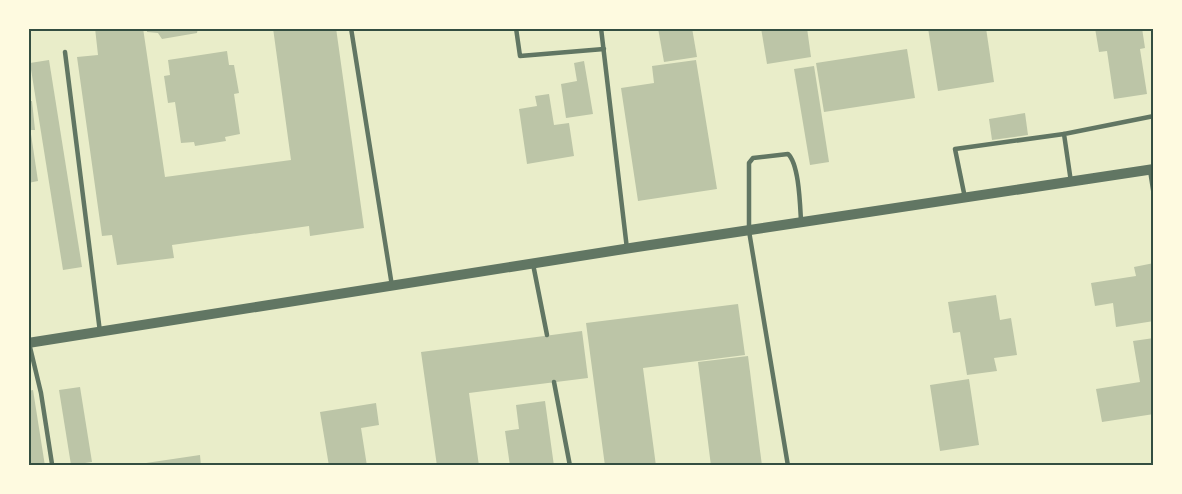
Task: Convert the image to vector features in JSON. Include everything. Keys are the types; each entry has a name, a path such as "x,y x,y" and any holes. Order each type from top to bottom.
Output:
{"street":[{"path":"29,343 627,249 1152,170"}],"lane":[{"path":"351,28 392,286"},
{"path":"516,28 520,56 604,49"},
{"path":"602,28 627,249"},
{"path":"65,52 100,332"},
{"path":"965,198 955,149 1064,134 1154,116"},
{"path":"1064,134 1071,182"},
{"path":"788,465 749,231 749,163 753,158 788,154 791,156 797,179 802,223"},
{"path":"1152,170 1154,196"},
{"path":"533,264 546,335"},
{"path":"29,343 41,393 52,464"},
{"path":"554,382 570,465"}],"building":[{"path":"95,28 143,28 165,177 291,160 273,28 336,28 364,228 310,236 309,226 172,245 174,258 117,265 112,235 102,236 77,57 98,55"},
{"path":"147,28 198,28 197,33 162,39 158,33 147,32"},
{"path":"658,28 692,28 697,57 664,62"},
{"path":"761,28 807,28 811,57 767,64"},
{"path":"928,28 986,28 994,82 938,91"},
{"path":"1095,28 1142,28 1145,48 1140,49 1147,94 1114,99 1107,51 1099,52"},
{"path":"907,49 915,98 824,112 816,63"},
{"path":"227,51 229,65 234,65 239,93 234,94 240,134 225,137 226,141 195,146 194,142 181,143 175,102 168,103 164,76 170,75 168,60"},
{"path":"49,60 82,267 63,270 30,63"},
{"path":"696,60 717,189 638,201 621,88 654,83 652,66"},
{"path":"584,61 593,114 566,118 561,84 577,81 574,63"},
{"path":"814,66 829,162 810,165 794,69"},
{"path":"549,94 554,125 569,123 574,156 527,164 519,109 537,106 535,96"},
{"path":"28,101 32,101 35,130 28,130"},
{"path":"1025,113 1028,135 992,140 989,119"},
{"path":"31,134 38,181 28,183 28,135"},
{"path":"1154,263 1154,321 1116,327 1113,303 1095,306 1091,283 1136,276 1134,267"},
{"path":"996,295 1000,320 1011,318 1017,355 994,358 997,371 967,375 960,332 953,333 948,302"},
{"path":"738,304 745,355 643,368 656,466 605,466 586,323"},
{"path":"582,331 588,378 469,393 479,466 437,466 421,352"},
{"path":"1154,338 1154,414 1102,422 1096,389 1140,382 1133,341"},
{"path":"748,356 762,466 711,466 698,362"},
{"path":"969,379 979,445 940,451 930,385"},
{"path":"80,387 92,462 71,465 59,390"},
{"path":"33,390 45,466 28,466 28,391"},
{"path":"545,401 554,466 510,466 505,431 519,429 516,405"},
{"path":"376,403 379,425 361,428 367,466 329,466 320,412"},
{"path":"200,455 201,466 147,466 146,463"}]}
